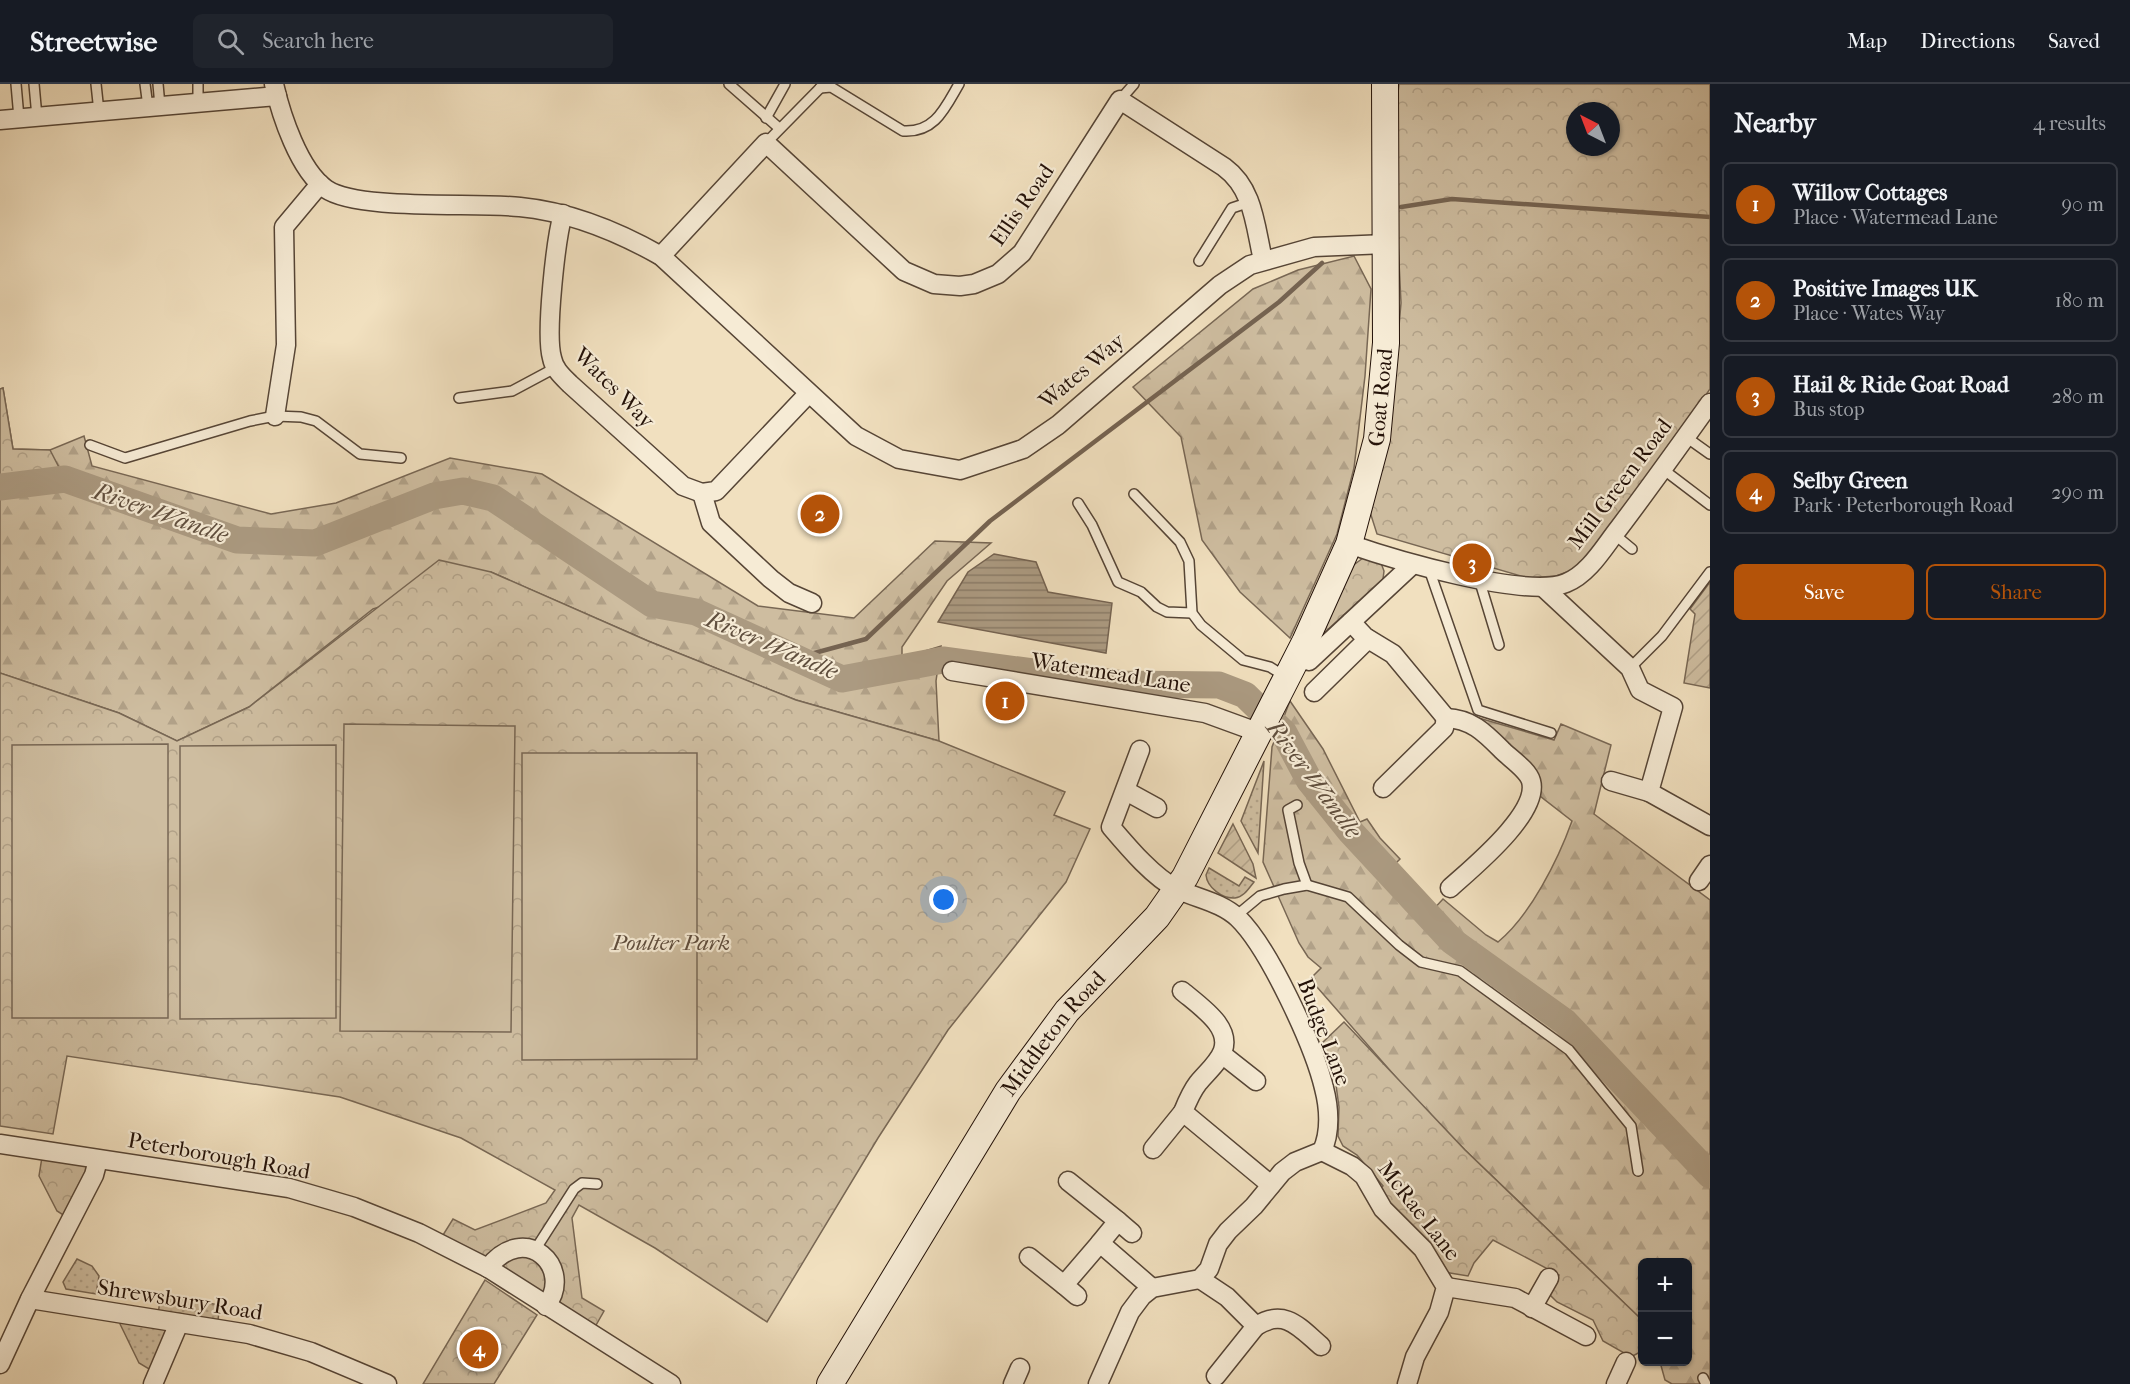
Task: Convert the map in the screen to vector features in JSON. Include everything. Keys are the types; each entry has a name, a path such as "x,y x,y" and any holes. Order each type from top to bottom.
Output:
{"street":[{"name":"Goat Road","path":"1284,685 1349,544 1377,439 1386,343 1385,84"},
{"path":"0,120 198,103 276,90"},
{"name":"Wates Way","path":"276,90 299,154 320,184 340,197 360,201 518,206 563,214 628,237 661,255 841,425 866,443 899,459 960,470 1023,448 1058,425 1220,285 1241,270 1263,260 1314,247 1386,244"},
{"path":"1120,100 1232,173 1243,186 1250,202 1263,260"},
{"name":"Ellis Road","path":"766,143 881,253 904,271 934,285 960,286 993,277 1022,254 1120,100"},
{"path":"661,255 766,143"},
{"path":"275,416 286,345 284,231 286,224 320,184"},
{"name":"Wates Way","path":"563,214 557,248 550,336 555,368 682,486 702,493"},
{"path":"808,394 724,484 716,491 702,493 711,523 771,579 789,593 812,603"},
{"name":"Mill Green Road","path":"1349,544 1420,567 1479,578 1550,598 1585,570 1664,470 1710,403"},
{"path":"1309,661 1351,622 1420,567"},
{"path":"1550,598 1630,668 1640,690 1673,707 1649,792"},
{"path":"1351,622 1368,639 1393,654 1446,718"},
{"path":"1314,692 1368,639"},
{"name":"Watermead Lane","path":"952,671 1205,713 1260,733"},
{"name":"Middleton Road","path":"830,1384 1002,1101 1031,1058 1067,1011 1156,917 1177,889 1284,685"},
{"path":"1383,788 1444,728 1446,718"},
{"path":"1446,718 1461,718 1478,727 1528,775 1532,790 1531,800 1499,842 1450,888"},
{"path":"1140,750 1111,827 1131,850 1177,889"},
{"path":"1611,781 1649,792 1697,816 1710,826"},
{"path":"1126,791 1157,808"},
{"path":"1699,881 1710,865"},
{"name":"Budge Lane","path":"1177,889 1201,896 1236,916 1263,948 1307,1043 1324,1087 1328,1124 1322,1151"},
{"path":"1153,1149 1183,1112 1198,1083 1223,1055 1226,1045 1220,1027 1182,991"},
{"path":"1223,1055 1256,1081"},
{"path":"1183,1112 1271,1185"},
{"name":"Peterborough Road","path":"0,1144 289,1188 354,1207 397,1224 488,1268 671,1384"},
{"path":"1098,1384 1131,1312 1152,1288 1200,1279 1209,1269 1218,1244 1271,1185 1295,1162 1322,1151"},
{"name":"McRae Lane","path":"1322,1151 1352,1166 1364,1176 1383,1209 1423,1249 1446,1287 1438,1312 1415,1357 1407,1384"},
{"path":"0,1364 30,1299 94,1175 98,1160"},
{"path":"1029,1257 1070,1290 1100,1243 1125,1227 1068,1181"},
{"path":"1100,1243 1152,1288"},
{"path":"488,1268 496,1257 508,1249 535,1250 545,1258 556,1283 554,1296 546,1306"},
{"path":"1532,1308 1549,1278"},
{"path":"1200,1279 1227,1297 1257,1326"},
{"path":"1446,1287 1515,1299 1586,1336"},
{"name":"Shrewsbury Road","path":"30,1299 217,1327 285,1344 361,1371 387,1384"},
{"path":"1216,1376 1257,1326 1269,1318 1285,1318 1298,1325 1321,1346"},
{"path":"153,1384 179,1323"},
{"path":"1616,1384 1626,1362"}],"lane":[{"path":"16,84 19,118"},
{"path":"34,84 37,117"},
{"path":"96,84 99,111"},
{"path":"145,84 154,107"},
{"path":"154,107 158,84"},
{"path":"198,84 198,103"},
{"path":"729,84 779,128"},
{"path":"766,118 785,84"},
{"path":"766,143 822,86 831,87 903,131 913,132 932,124 959,84"},
{"path":"1120,100 1134,84"},
{"path":"1199,261 1232,208 1250,202"},
{"path":"459,398 512,392 555,368"},
{"path":"90,445 125,458 275,416 301,417 316,421 360,454 401,458"},
{"path":"1686,437 1710,454"},
{"path":"1664,470 1710,505"},
{"path":"1134,494 1180,542 1189,561 1192,613 1201,625 1243,660 1270,667 1284,685"},
{"path":"1078,503 1092,525 1118,582 1141,592 1157,607 1167,612 1192,613"},
{"path":"1614,534 1632,549"},
{"path":"1420,567 1478,710 1551,733"},
{"path":"1630,668 1662,636 1710,572"},
{"path":"1479,578 1499,645"},
{"path":"1297,805 1288,810 1299,863 1307,885"},
{"path":"1236,916 1270,891 1307,885 1348,897 1421,962 1461,971 1569,1050 1631,1126 1638,1171"},
{"path":"535,1250 574,1189 582,1183 597,1185"}],"green space":[{"path":"1399,84 1710,84 1710,389 1630,505 1578,568 1556,576 1528,578 1377,534 1370,512 1389,441 1401,303 1393,139"},
{"path":"1354,256 1371,289 1365,376 1354,468 1337,534 1290,638 1240,592 1202,540 1181,437 1133,387 1253,289 1298,270"},
{"path":"3,388 13,449 50,450 84,436 92,466 271,514 336,503 450,458 542,474 758,606 854,618 935,541 991,543 947,581 902,647 902,658 941,646 936,681 939,741 796,700 648,641 491,572 373,609 249,707 177,741 119,713 0,673 0,389"},
{"path":"3,388 13,449 50,450 65,479 0,490 0,389"},
{"path":"1363,558 1381,563 1384,571 1383,579 1324,633 1320,632 1351,567"},
{"name":"Poulter Park","path":"439,560 491,572 648,641 796,700 939,741 1065,792 1054,815 1090,829 1066,882 948,1030 878,1138 767,1322 655,1248 579,1205 572,1218 582,1298 604,1311 591,1334 438,1243 453,1219 475,1230 546,1203 555,1190 461,1138 340,1097 67,1056 53,1134 0,1126 0,673 119,713 177,741 249,707"},
{"path":"1710,582 1710,688 1684,683 1695,614 1690,609"},
{"path":"1290,701 1323,749 1360,822 1367,819 1380,838 1400,859 1396,863 1401,870 1395,876 1404,884 1399,888 1419,913 1425,910 1430,913 1443,899 1486,935 1498,942 1510,931 1532,903 1559,853 1572,821 1540,796 1539,782 1472,716 1554,740 1561,724 1611,745 1594,814 1710,900 1710,1382 1705,1378 1701,1384 1672,1384 1665,1380 1661,1366 1692,1366 1692,1258 1638,1258 1638,1316 1465,1150 1401,1083 1310,979 1321,968 1308,957 1299,943 1263,862 1272,747"},
{"path":"344,724 515,726 511,1032 340,1031"},
{"path":"168,744 168,1018 12,1018 12,745"},
{"path":"336,745 336,1018 180,1019 180,746"},
{"path":"522,753 697,753 697,1059 522,1060"},
{"path":"1264,761 1258,853 1241,821"},
{"path":"1233,824 1253,864 1256,878 1218,853"},
{"path":"1209,868 1239,886 1245,877 1254,882 1241,896 1225,897 1209,884 1206,875"},
{"path":"1344,1022 1465,1150 1638,1316 1638,1353 1631,1357 1603,1341 1593,1320 1557,1302 1549,1294 1559,1275 1493,1240 1474,1263 1468,1276 1444,1272 1427,1240 1395,1211 1379,1189 1383,1186 1357,1155 1343,1146 1338,1136 1339,1107 1335,1078 1320,1045"},
{"path":"43,1151 98,1160 71,1220 57,1211 39,1176"},
{"path":"77,1259 92,1266 99,1276 96,1294 66,1289 63,1282"},
{"path":"485,1280 537,1315 494,1384 423,1384"},
{"path":"161,1295 220,1305 217,1327 157,1320"},
{"path":"121,1318 175,1327 154,1372 139,1363 120,1324"}],"shaded area":[{"path":"994,554 1036,562 1048,592 1112,603 1106,653 938,622 968,572"}],"waterway":[{"path":"1401,207 1452,199 1710,217"},
{"path":"796,658 866,639 990,521 1279,302 1322,263"},
{"name":"River Wandle","path":"0,487 65,479 237,540 315,543 434,496 463,491 493,498 652,604 696,612 842,679 943,660 1123,684 1219,685 1245,695 1284,733 1309,780 1350,831 1452,941 1565,1022 1710,1175"}],"place":[{"name":"Positive Images UK","path":"820,514"},
{"name":"Hail & Ride Goat Road","path":"1472,563"},
{"name":"Willow Cottages","path":"1005,701"},
{"name":"Selby Green","path":"479,1349"}]}
